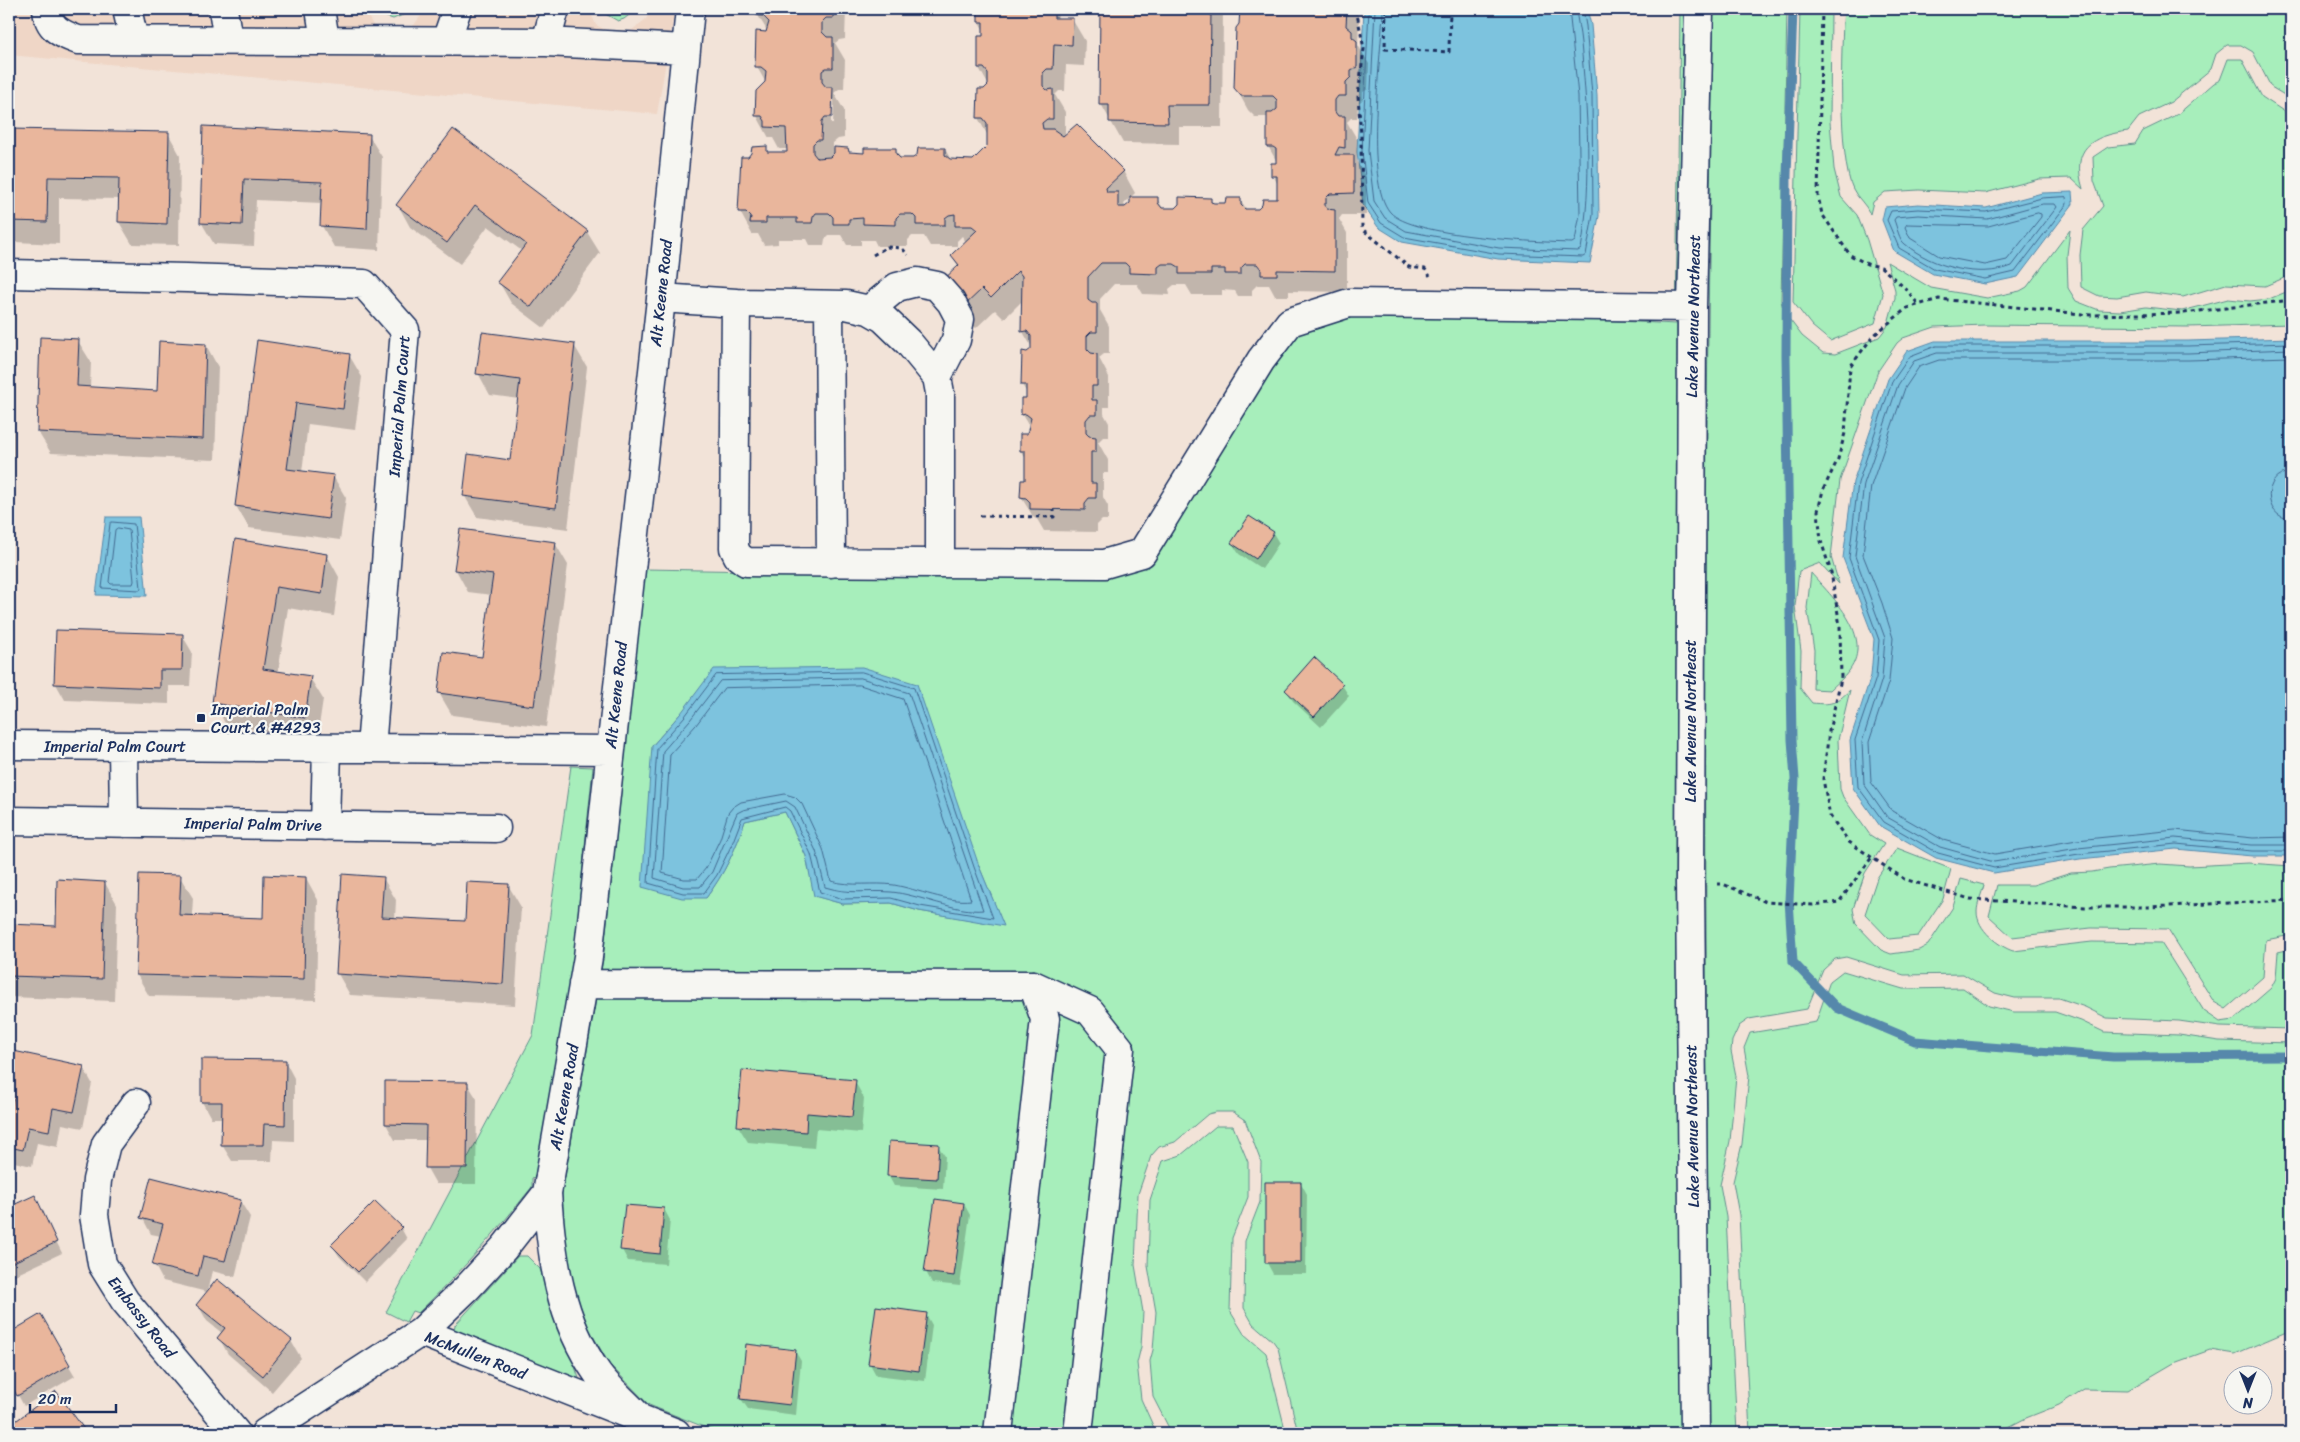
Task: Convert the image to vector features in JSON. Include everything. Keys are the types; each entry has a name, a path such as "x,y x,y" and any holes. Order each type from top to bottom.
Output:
{"street":[{"path":"47,9 48,20 61,34 78,40 546,42 686,48"},
{"path":"127,9 134,40"},
{"path":"223,9 228,40"},
{"path":"320,9 325,40"},
{"path":"446,41 458,9"},
{"path":"546,42 555,9"},
{"name":"Alt Keene Road","path":"421,1332 492,1261 547,1193 583,984 661,298 690,9"},
{"name":"Lake Avenue Northeast","path":"1695,1433 1690,891 1692,307 1699,9"},
{"name":"Imperial Palm Court","path":"9,274 364,284 405,330 371,748"},
{"path":"869,310 897,287 917,282 937,286 951,302 960,319 956,340 938,378"},
{"path":"661,298 736,303 846,305 869,310 883,318 909,343 938,378 940,393 940,563"},
{"path":"736,303 734,548 738,556 746,562 1104,564 1142,553 1261,360 1290,322 1349,303 1692,307"},
{"path":"829,305 831,562"},
{"name":"Imperial Palm Court","path":"9,745 610,750"},
{"path":"123,746 124,823"},
{"path":"325,826 328,748"},
{"name":"Imperial Palm Drive","path":"9,821 496,828"},
{"path":"583,984 1033,984 1090,1011 1120,1049 1078,1433"},
{"path":"998,1433 1044,1019 1033,984"},
{"name":"Embassy Road","path":"136,1103 106,1144 97,1180 94,1215 102,1264 125,1301 236,1433"},
{"path":"547,1193 552,1252 561,1294 576,1337 598,1375 641,1419"},
{"name":"McMullen Road","path":"266,1433 421,1332 676,1433"}],"path":[{"path":"1356,9 1364,50 1358,96 1361,135 1362,229 1409,267 1425,269 1431,276"},
{"path":"1386,9 1385,50 1449,52 1450,9"},
{"path":"1822,9 1818,196 1822,214 1850,255 1868,264 1880,267 1906,289 1918,304"},
{"path":"872,254 887,247 902,248 908,256"},
{"path":"2291,300 2184,313 2091,315 1939,299 1907,308 1873,336 1850,366 1846,398 1845,432 1838,459 1823,490 1818,511 1821,541 1831,572 1840,626 1841,679 1829,731 1823,779 1830,816 1849,842 1904,879 1970,899 2086,907 2148,907 2291,900"},
{"path":"980,516 1054,516 1054,510"},
{"path":"1708,883 1723,884 1766,902 1813,905 1839,902 1872,857"}],"shaded area":[{"path":"9,9 367,9 374,27 384,32 397,32 414,25 422,14 423,9 589,9 596,25 612,33 621,34 632,30 646,19 652,9 675,9 657,114 9,55"}],"green space":[{"path":"380,9 410,9 410,12 393,19 381,15"},
{"path":"602,9 637,9 624,19 618,21 602,12"},
{"path":"1680,9 1684,9 1677,307 1675,882 1681,1433 1298,1433 1278,1348 1273,1341 1253,1324 1244,1308 1245,1241 1260,1202 1261,1162 1245,1120 1233,1112 1208,1114 1175,1142 1159,1147 1151,1156 1138,1194 1135,1265 1143,1312 1141,1347 1137,1363 1141,1399 1155,1430 1153,1433 719,1433 649,1405 609,1364 589,1329 574,1289 565,1241 562,1194 603,959 645,569 1109,577 1309,305 1676,324","holes":["681,713 979,866 1003,925 919,911 891,903 843,904 815,896 806,856 785,812 745,821 729,861 706,898 652,746"]},
{"path":"1714,9 1787,9 1781,301 1784,312 1802,336 1823,353 1835,354 1879,337 1887,327 1895,298 1895,290 1887,262 1931,288 1987,298 2020,291 2027,287 2070,230 2067,255 2068,288 2076,301 2099,310 2120,311 2146,307 2182,311 2228,299 2250,301 2269,299 2291,290 2291,324 2188,327 1984,325 1935,327 1903,338 1897,343 1878,371 1840,480 1831,557 1839,584 1820,563 1799,571 1795,606 1801,651 1800,688 1812,703 1819,704 1833,702 1850,690 1838,740 1840,789 1843,797 1870,835 1884,844 1865,873 1853,909 1856,924 1881,950 1891,954 1919,950 1928,945 1953,907 1961,879 1984,885 1978,906 1978,918 1989,936 2007,949 2013,951 2092,942 2161,943 2204,1011 2220,1022 2234,1020 2271,988 2276,978 2278,952 2291,949 2291,1029 2220,1027 2179,1021 2107,1018 2085,1007 2059,998 2015,998 1995,993 1963,974 1904,975 1846,957 1835,959 1823,970 1807,1009 1749,1019 1739,1026 1732,1041 1731,1051 1736,1076 1730,1141 1720,1185 1726,1217 1737,1433 1710,1433 1706,543"},
{"path":"1800,9 1831,9 1830,122 1834,169 1841,197 1857,215 1867,240 1883,294 1875,323 1830,341 1812,326 1793,302"},
{"path":"1844,9 2291,9 2291,99 2271,87 2253,52 2241,45 2227,45 2216,54 2211,69 2171,102 2139,117 2128,131 2104,136 2087,147 2082,154 2080,163 2083,189 2071,178 2039,179 1985,193 1919,190 1885,192 1873,202 1870,214 1853,189 1848,174 1845,153 1842,101"},
{"path":"2228,59 2242,59 2262,97 2291,116 2291,275 2265,286 2226,284 2183,297 2146,292 2117,297 2099,296 2081,287 2080,255 2083,230 2103,206 2094,181 2093,157 2108,147 2135,144 2143,131 2178,114 2220,80"},
{"path":"1811,573 1848,618 1857,644 1856,658 1849,671 1830,690 1813,689 1814,650 1807,608"},
{"path":"571,766 593,767 574,955 535,1177 532,1178 532,1187 477,1252 418,1313 412,1311 406,1322 386,1312 533,1035"},
{"path":"1897,848 1951,869 1943,899 1918,936 1889,939 1865,914 1877,878"},
{"path":"2248,863 2291,866 2291,935 2266,940 2263,977 2226,1009 2214,1002 2168,929 2091,928 2012,937 1989,916 1997,885 2033,885 2071,873 2160,864 2189,866"},
{"path":"1843,971 1903,989 1963,988 1989,1006 2014,1012 2055,1012 2104,1032 2179,1035 2219,1041 2291,1043 2291,1330 2235,1354 2210,1350 2174,1363 2128,1390 2084,1389 2059,1405 2026,1418 1997,1433 1750,1433 1739,1215 1733,1182 1742,1144 1749,1076 1744,1048 1750,1033 1816,1022 1830,981"},
{"path":"1216,1126 1233,1126 1248,1162 1248,1197 1232,1238 1230,1311 1244,1334 1266,1353 1286,1433 1168,1433 1170,1430 1153,1397 1150,1361 1153,1350 1156,1312 1148,1266 1150,1200 1163,1161 1181,1155"},
{"path":"518,1256 527,1256 540,1269 580,1381 459,1334 454,1330 455,1325"}],"water":[{"path":"1364,9 1587,9 1591,25 1597,95 1599,216 1590,263 1498,259 1402,242 1378,227 1363,205 1357,152"},
{"path":"2072,192 2073,204 2018,277 1985,284 1933,274 1894,251 1882,220 1885,207 1918,204 1986,208 2042,193"},
{"path":"2291,338 2291,478 2288,497 2291,506 2291,856 2252,856 2176,849 2080,859 1994,873 1936,858 1880,826 1853,788 1850,740 1871,676 1874,639 1843,558 1853,482 1888,379 1907,351 1935,341 2188,341"},
{"path":"106,517 139,517 147,596 96,595"},
{"path":"862,667 917,684 979,866 1004,926 919,911 891,903 843,904 814,896 806,856 785,812 745,821 729,861 706,898 682,898 642,887 652,746 681,713 714,669"}],"building":[{"path":"756,9 833,9 833,18 826,18 822,22 822,32 827,37 833,37 833,68 826,68 822,71 822,82 826,87 833,87 832,117 825,117 822,121 821,140 817,140 813,144 813,153 817,158 830,157 834,153 834,147 848,148 849,152 864,153 864,148 896,148 896,154 900,158 913,158 917,155 918,148 945,148 945,155 950,159 973,160 987,146 987,123 983,118 977,118 978,89 984,89 988,85 988,73 984,68 978,68 978,36 983,36 983,22 978,22 978,9 1054,9 1054,18 1073,18 1072,45 1054,44 1053,69 1047,69 1043,73 1043,86 1047,90 1053,89 1053,119 1047,119 1042,123 1043,129 1053,129 1063,136 1077,124 1124,171 1106,188 1107,192 1118,192 1118,207 1125,207 1130,203 1130,197 1158,197 1158,203 1162,208 1175,208 1179,204 1179,197 1211,198 1211,202 1214,203 1225,203 1226,198 1241,198 1241,205 1245,209 1258,209 1262,205 1263,199 1277,199 1277,176 1271,176 1271,163 1276,163 1276,149 1267,147 1267,113 1272,113 1277,109 1277,100 1273,96 1241,96 1234,88 1236,28 1239,24 1240,9 1347,9 1346,26 1352,31 1352,37 1357,41 1357,67 1351,70 1351,77 1346,82 1346,96 1338,96 1335,100 1335,112 1338,116 1345,116 1345,148 1339,147 1335,155 1354,155 1354,193 1330,194 1326,198 1326,204 1323,204 1327,209 1335,210 1335,271 1277,270 1277,275 1261,275 1261,269 1257,264 1245,264 1241,268 1241,274 1225,274 1225,269 1211,269 1211,274 1179,274 1179,267 1174,264 1162,264 1158,267 1158,274 1129,273 1129,267 1125,263 1101,263 1088,277 1088,300 1092,303 1097,303 1097,332 1091,332 1087,336 1087,349 1091,353 1097,354 1097,386 1092,386 1092,400 1097,400 1097,415 1090,415 1086,420 1086,433 1089,436 1096,437 1096,452 1091,452 1091,483 1096,483 1096,498 1089,498 1085,503 1085,510 1030,509 1030,502 1026,498 1020,497 1021,480 1025,480 1025,451 1020,451 1020,434 1027,434 1031,418 1026,414 1021,415 1021,398 1026,398 1026,385 1021,385 1022,351 1027,352 1031,349 1031,336 1027,331 1021,332 1022,276 1018,271 991,298 982,289 963,307 940,283 959,265 951,255 977,230 972,226 955,226 955,214 945,218 945,225 916,225 916,218 912,214 900,214 896,218 896,225 863,224 863,218 849,219 849,224 833,224 833,217 829,213 816,213 812,223 797,223 797,218 766,218 766,223 750,223 751,217 746,212 738,212 741,157 748,157 752,147 767,146 767,152 787,152 786,128 765,127 765,121 762,116 755,116 756,91 765,82 766,71 761,67 755,67 756,31 766,32 769,22 763,16 756,15"},
{"path":"1100,9 1211,9 1210,105 1167,105 1168,123 1109,122 1109,105 1099,105"},
{"path":"203,126 370,134 367,229 320,226 322,182 244,179 242,225 200,223"},
{"path":"9,129 169,132 167,224 118,222 119,178 48,177 47,222 9,221"},
{"path":"453,129 588,231 531,307 497,282 526,244 475,205 447,243 396,205"},
{"path":"482,332 575,344 556,508 463,496 468,454 510,460 520,380 476,374"},
{"path":"40,337 79,339 77,386 157,391 159,341 206,344 203,439 37,432"},
{"path":"257,340 350,354 343,409 296,403 287,469 334,475 328,519 235,506"},
{"path":"1249,516 1274,532 1256,559 1231,543"},
{"path":"460,529 556,542 534,706 438,693 443,652 482,657 493,575 454,570"},
{"path":"235,539 327,554 322,594 276,587 263,669 311,676 305,718 212,703"},
{"path":"56,630 183,634 182,670 160,670 160,688 54,684"},
{"path":"1314,657 1343,684 1314,717 1285,690"},
{"path":"139,874 181,875 179,915 263,918 264,875 306,877 304,979 136,975"},
{"path":"342,874 384,877 381,917 465,921 467,882 509,884 503,984 336,974"},
{"path":"57,879 105,882 102,979 9,976 9,924 56,926"},
{"path":"9,1050 84,1066 74,1112 53,1108 49,1131 28,1127 23,1150 9,1147 9,1117 13,1099 9,1099"},
{"path":"201,1059 286,1060 285,1125 264,1124 263,1145 221,1145 222,1102 201,1102"},
{"path":"742,1070 856,1080 852,1117 807,1113 806,1132 737,1126"},
{"path":"385,1081 468,1082 467,1168 425,1168 426,1125 385,1124"},
{"path":"889,1141 939,1144 937,1179 887,1176"},
{"path":"151,1177 241,1200 225,1261 203,1256 198,1276 152,1265 163,1224 140,1218"},
{"path":"1265,1182 1301,1182 1301,1263 1265,1263"},
{"path":"35,1195 57,1242 9,1264 9,1207"},
{"path":"935,1199 964,1203 954,1276 924,1272"},
{"path":"375,1201 402,1227 358,1272 331,1245"},
{"path":"625,1205 664,1208 660,1254 620,1250"},
{"path":"217,1279 292,1340 263,1376 217,1338 225,1328 196,1305"},
{"path":"876,1306 927,1313 919,1371 868,1364"},
{"path":"41,1314 70,1365 17,1396 9,1381 9,1333"},
{"path":"746,1344 796,1350 790,1405 740,1399"},
{"path":"56,1391 87,1433 9,1433 9,1426"}],"waterway":[{"path":"1793,9 1787,175 1786,355 1792,740 1795,779 1789,900 1793,962 1837,1008 1915,1041 2113,1057 2291,1056"}],"place":[{"name":"Imperial Palm Court & #4293","path":"201,718"}]}
